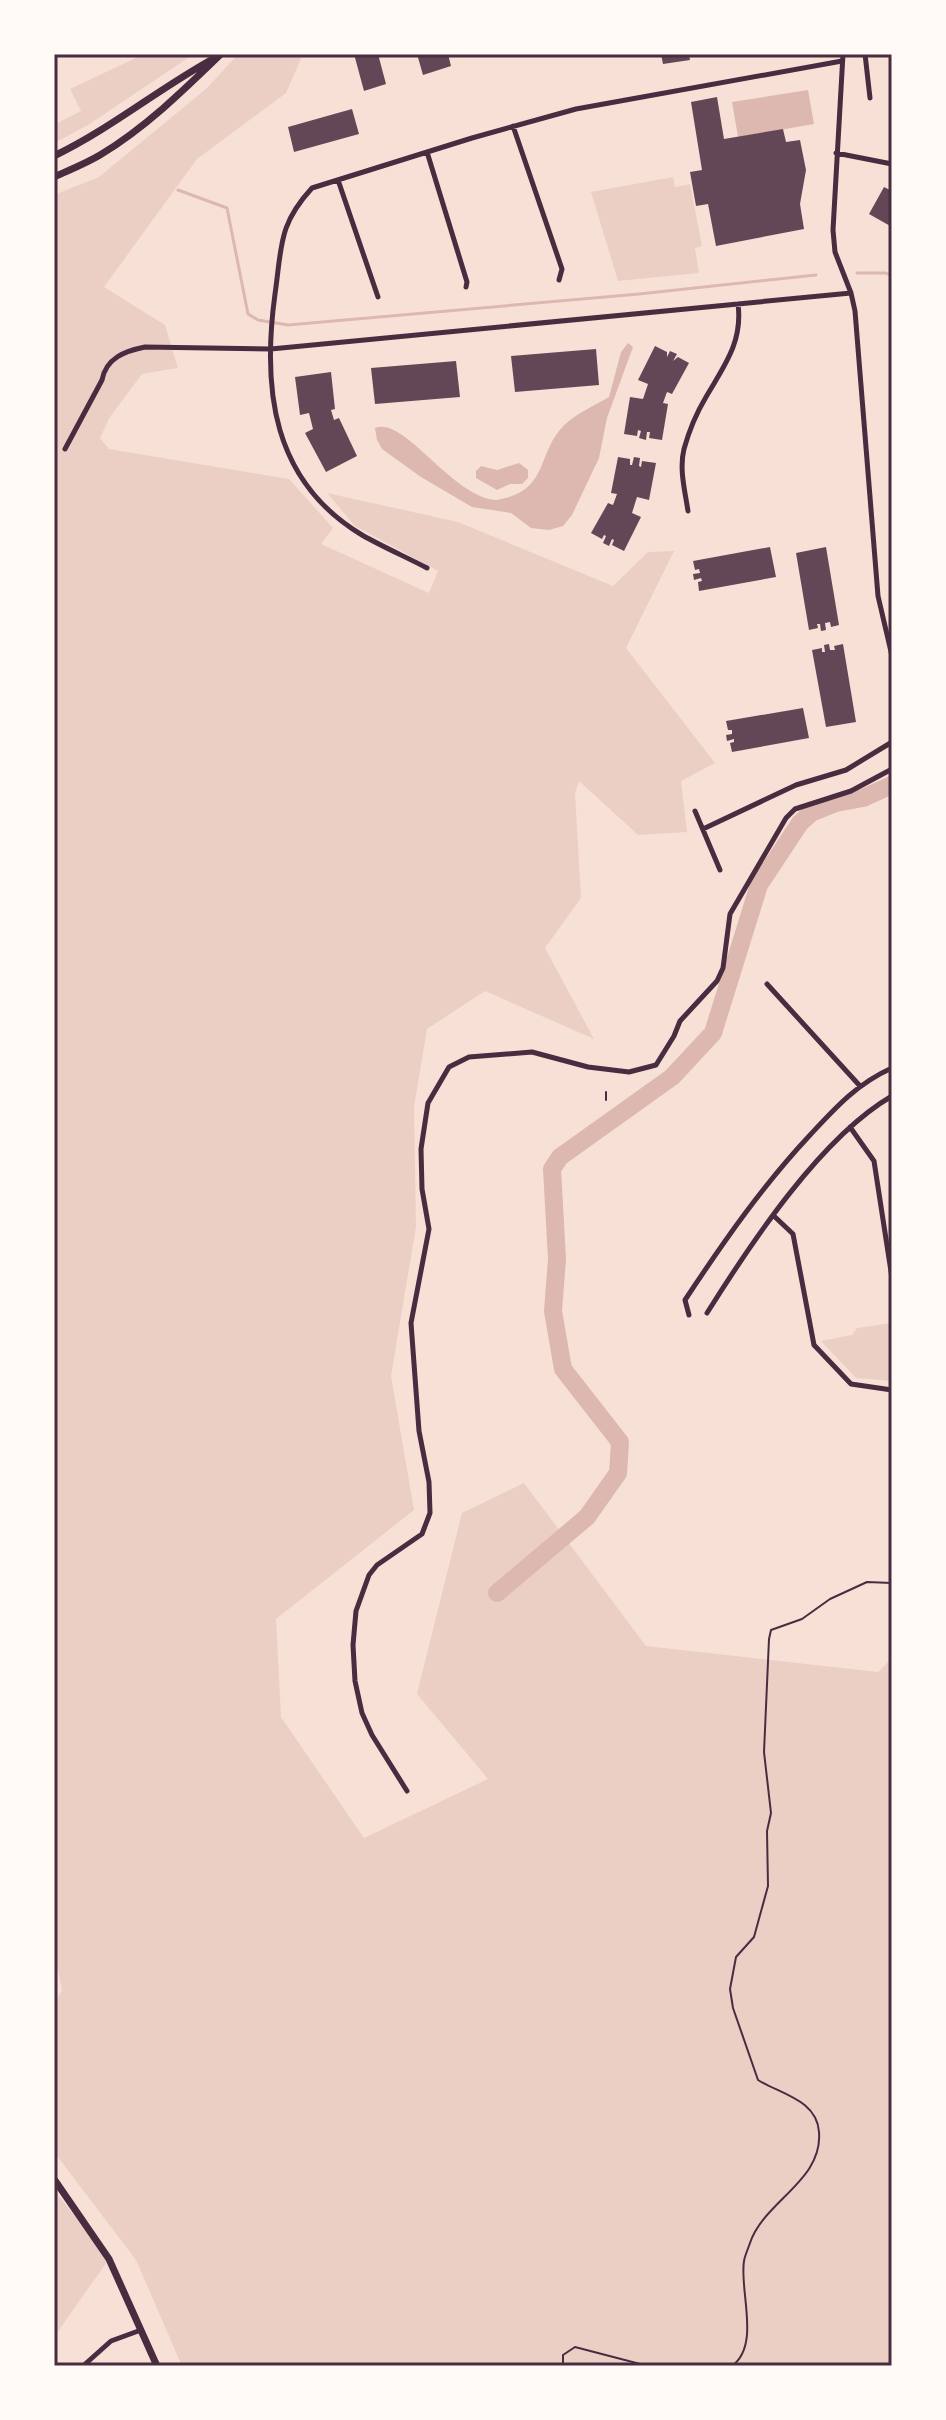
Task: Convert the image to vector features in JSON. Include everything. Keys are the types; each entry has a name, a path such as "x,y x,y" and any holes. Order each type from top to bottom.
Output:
{"main road":[{"path":"54,156 90,139 181,76 220,55"},
{"path":"54,177 100,155 135,130 165,107 220,55"},
{"path":"54,2179 109,2259 157,2366"}],"street":[{"path":"865,54 870,98"},
{"path":"427,568 361,534 331,511 289,456 280,434 271,397 272,314 285,227 294,208 312,188 513,126 576,109 842,58 836,153 835,252 851,293 857,331 878,596 892,656"},
{"path":"513,126 562,269 559,280"},
{"path":"427,152 466,287"},
{"path":"836,153 892,164"},
{"path":"338,180 378,297"},
{"path":"65,449 102,380 104,368 130,350 175,346 271,349 851,293"},
{"path":"688,511 682,473 684,451 704,400 736,343 740,317 738,304"},
{"path":"703,829 796,785 846,770 892,742"},
{"path":"407,1791 362,1713 355,1681 353,1645 356,1611 369,1575 377,1565 422,1534 430,1513 429,1482 419,1431 411,1323 429,1229 422,1189 421,1149 428,1103 435,1087 449,1067 469,1057 541,1053 588,1067 629,1072 656,1065 663,1058 680,1021 717,981 723,968 730,914 786,818 795,809 851,791 892,769"},
{"path":"695,811 720,870"},
{"path":"767,984 860,1086"},
{"path":"689,1315 685,1300 728,1234 784,1163 860,1086 892,1068"},
{"path":"707,1313 742,1258 821,1157 870,1109 892,1096"},
{"path":"850,1127 874,1161 892,1278"},
{"path":"774,1216 793,1234 814,1345 851,1384 892,1390"},
{"path":"83,2366 111,2341 142,2330"}],"path":[{"path":"606,1092 606,1100"},
{"path":"732,2366 740,2360 746,2344 747,2294 743,2262 752,2235 762,2220 807,2173 819,2146 817,2117 807,2105 758,2080 733,2008 730,1989 736,1957 754,1937 768,1886 767,1831 771,1813 764,1752 769,1639 771,1630 802,1619 867,1582 892,1583"},
{"path":"563,2366 563,2355 575,2347 659,2366"}],"shaded area":[{"path":"144,54 194,54 88,125 54,143 54,125 81,111 70,89"},
{"path":"238,54 303,54 286,93 197,159 104,287 165,325 178,368 142,374 110,417 100,438 109,449 289,479 333,528 321,544 429,593 438,571 355,526 327,493 458,522 613,586 648,552 674,551 626,648 715,763 681,781 687,832 638,835 579,781 575,793 581,898 545,948 594,1039 485,991 427,1029 414,1107 416,1227 391,1376 414,1510 276,1619 281,1717 364,1838 488,1779 417,1694 462,1513 524,1483 646,1646 878,1672 892,1658 892,2366 182,2366 136,2260 54,2152 54,2005 62,1990 54,1951 54,195 99,177 207,88"},
{"path":"808,90 814,124 738,137 732,102"},
{"path":"673,177 675,187 690,184 702,246 695,248 699,273 618,281 591,192"},
{"path":"628,343 633,347 607,418 599,458 572,515 563,526 549,530 531,528 511,513 472,507 421,477 382,449 377,440 375,428 387,428 401,434 464,487 480,496 497,500 509,497 529,486 564,425 609,397 621,352"},
{"path":"519,463 528,470 528,478 522,484 510,484 497,490 476,478 476,471 481,466 497,470"},
{"path":"892,1323 892,1381 856,1378 821,1341 852,1335 857,1328"},
{"path":"54,2190 109,2259 54,2337"}],"building":[{"path":"354,54 378,54 386,84 364,91"},
{"path":"417,54 448,54 451,66 423,75"},
{"path":"661,54 689,54 690,60 663,64"},
{"path":"717,97 724,139 783,129 786,142 800,140 806,170 800,204 804,229 716,246 708,204 696,206 690,172 702,170 691,102"},
{"path":"352,109 359,134 294,152 288,127"},
{"path":"884,187 892,191 892,227 869,214"},
{"path":"655,346 667,352 667,357 670,351 677,354 673,361 678,357 689,363 672,394 667,392 663,403 668,404 662,440 649,438 650,432 647,432 646,440 639,438 641,431 638,430 637,436 624,434 630,397 643,399 648,384 638,380"},
{"path":"596,349 599,385 515,392 511,356"},
{"path":"456,361 460,397 375,404 371,368"},
{"path":"331,372 334,420 339,418 357,456 326,472 305,433 313,429 309,413 300,415 295,377"},
{"path":"618,457 630,459 630,465 634,457 640,458 641,467 642,461 656,463 649,500 637,497 632,513 641,517 624,551 612,545 614,540 609,546 603,543 606,536 602,539 591,533 608,503 613,505 617,494 611,493"},
{"path":"770,547 776,577 699,591 698,582 702,581 701,578 694,580 693,574 700,573 699,569 695,570 693,561"},
{"path":"826,547 839,625 831,627 830,622 825,623 826,630 821,631 820,624 817,624 818,628 809,630 796,553"},
{"path":"829,644 830,650 835,650 834,646 843,644 856,722 826,727 812,650 822,648 825,652 824,645"},
{"path":"803,708 809,738 732,752 730,743 734,739 727,741 726,735 732,734 732,730 728,730 726,721"}],"waterway":[{"path":"178,190 227,208 248,314 258,320 288,325 816,275"},
{"path":"857,273 886,273 892,276"},
{"path":"497,1593 587,1517 618,1473 620,1442 563,1369 553,1311 557,1259 552,1169 560,1157 672,1077 713,1033 759,885 800,823 811,813 836,803 863,798 892,785"}]}
